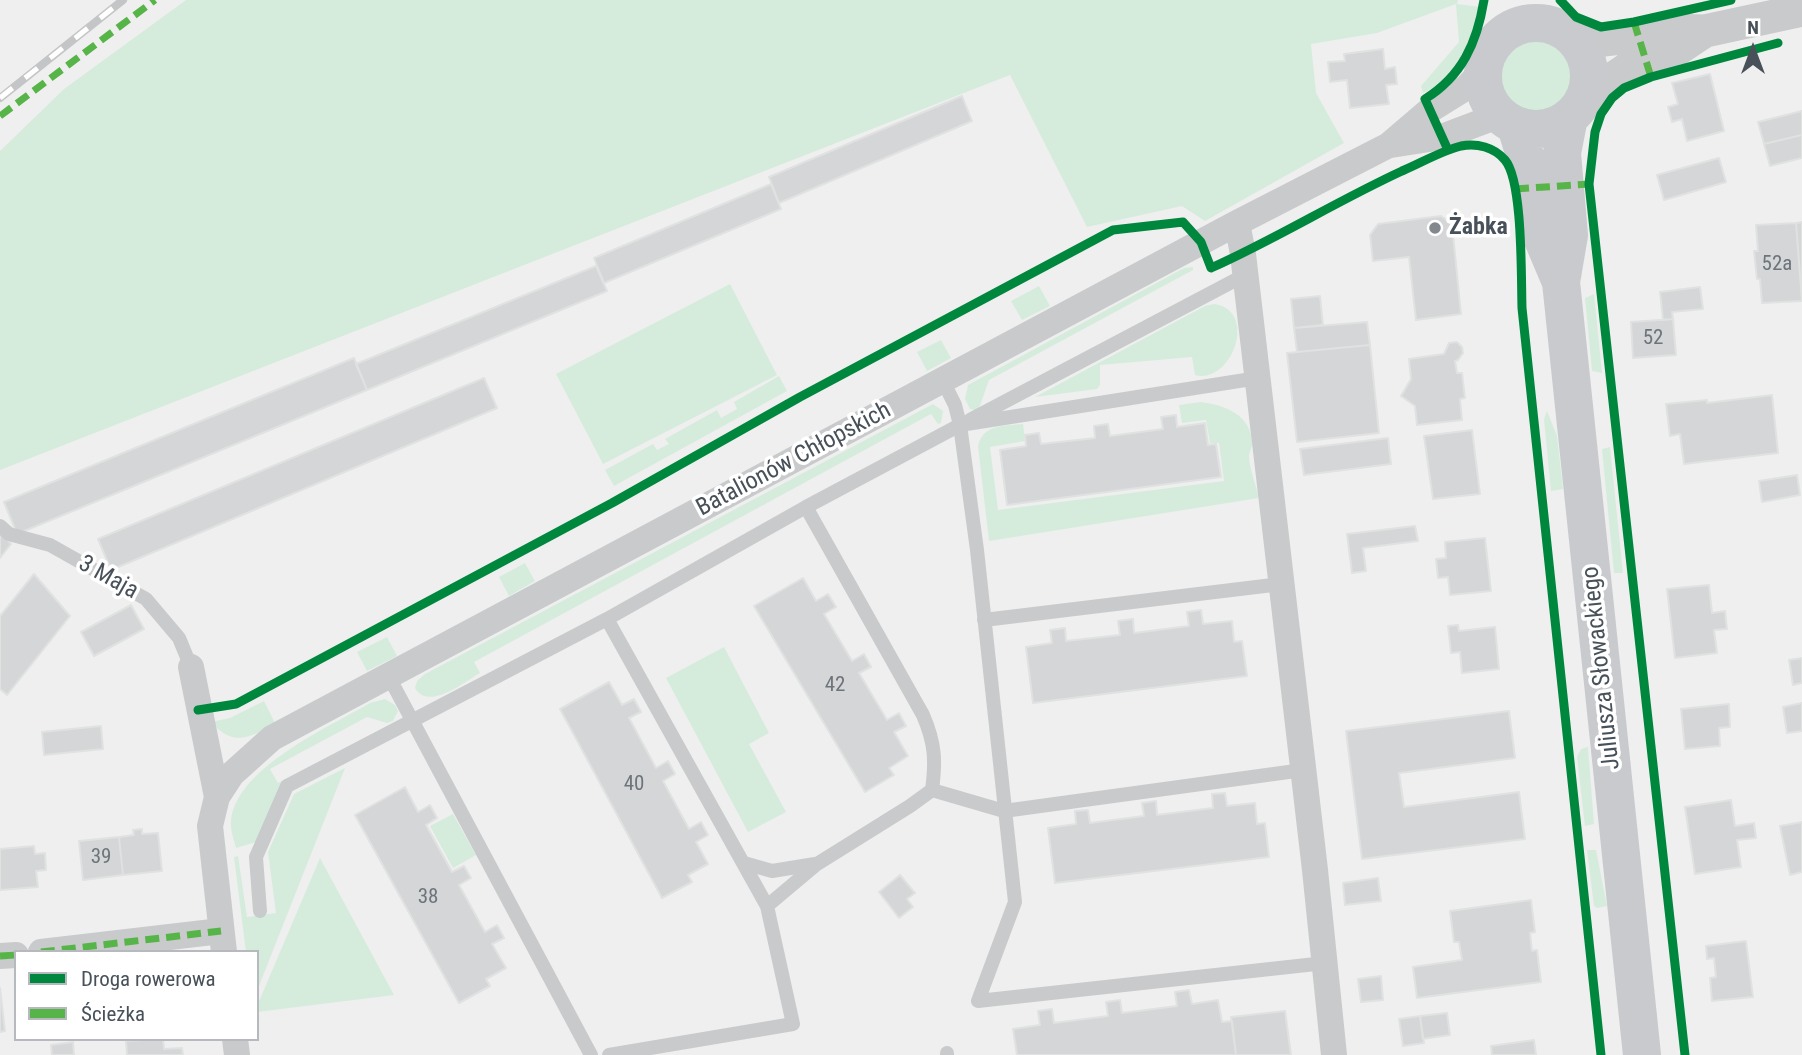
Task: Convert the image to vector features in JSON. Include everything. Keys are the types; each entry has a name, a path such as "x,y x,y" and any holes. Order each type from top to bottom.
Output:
{"main road":[{"path":"1491,54 1521,25 1560,24 1585,55 1589,70 1588,84 1576,108 1557,125 1530,129 1508,121 1485,95 1491,54 1503,0"},
{"name":"Juliusza Słowackiego","path":"1576,108 1562,153 1569,235 1561,282 1642,1055"},
{"name":"Juliusza Słowackiego","path":"1508,121 1529,169 1542,237 1561,282"}],"street":[{"path":"1560,24 1639,36 1667,30 1705,31 1802,10"},
{"path":"1576,108 1627,69 1672,53 1705,31"},
{"name":"Batalionów Chłopskich","path":"217,797 232,774 272,738 1237,223 1389,145 1430,110 1467,88 1491,54"},
{"name":"Batalionów Chłopskich","path":"1389,145 1442,137 1508,121"},
{"path":"1237,223 1258,378 1334,1055"},
{"name":"3 Maja","path":"191,667 217,797 210,826 223,942"},
{"path":"77,950 223,942"}],"lane":[{"path":"260,911 256,857 287,786 607,619 807,507 1245,275"},
{"path":"960,425 1258,378"},
{"path":"943,381 955,405 960,425 1015,902 978,1001 1325,963"},
{"path":"767,906 817,864 932,790 935,769 934,740 923,715 807,507"},
{"name":"3 Maja","path":"0,526 9,534 50,545 146,599 179,638 191,667"},
{"path":"984,620 1281,583"},
{"path":"607,619 767,906 793,1024 609,1055"},
{"path":"389,677 591,1055"},
{"path":"932,790 1004,811 1303,769"},
{"path":"744,863 772,871 817,864"}],"green space":[{"path":"186,0 1458,0 1457,4 1481,7 1473,34 1452,71 1442,83 1423,93 1421,86 1459,42 1456,4 1377,33 1311,44 1316,93 1344,143 1205,221 1182,206 1087,227 1010,75 0,470 0,151 64,89"},
{"path":"1537,41 1562,51 1572,76 1562,101 1537,111 1512,101 1502,76 1512,51"},
{"path":"1193,267 1193,270 989,380 978,411 970,409 965,399 968,385 1184,268"},
{"path":"730,284 777,375 603,464 556,374"},
{"path":"1039,286 1050,306 1022,320 1011,301"},
{"path":"1594,294 1602,373 1592,371 1585,298"},
{"path":"1214,304 1228,309 1235,319 1238,332 1229,359 1220,369 1208,375 1195,375 1192,357 1100,365 1100,385 1097,389 1035,397 1205,306"},
{"path":"941,340 951,358 927,371 917,352"},
{"path":"779,376 787,391 614,486 605,470 653,444 657,450 669,444 665,439 717,410 721,418 737,409 734,402"},
{"path":"1201,402 1236,413 1247,426 1252,444 1250,465 1259,498 989,541 978,446 989,430 1023,424 1025,441 990,447 998,510 1224,481 1219,443 1210,443 1206,420 1182,423 1179,405"},
{"path":"933,404 943,411 941,423 938,424 931,414 474,662 480,673 446,693 428,697 415,688 417,681 425,674"},
{"path":"1547,411 1557,436 1563,489 1551,491 1544,419"},
{"path":"1610,447 1623,573 1614,573 1602,449"},
{"path":"525,563 535,581 509,596 499,577"},
{"path":"387,637 397,656 367,671 357,652"},
{"path":"724,647 769,733 749,744 786,812 748,832 666,678"},
{"path":"385,699 395,705 398,711 393,721 387,723 367,717 270,769 278,783 285,779 256,842 236,848 231,821 237,802 249,784 266,767 309,737 370,703"},
{"path":"264,701 274,725 256,734 241,738 226,735 211,722 230,718"},
{"path":"1588,747 1594,824 1585,826 1577,757 1581,749"},
{"path":"345,768 259,986 259,950 246,950 234,857 238,856 247,917 276,913 268,852 294,794"},
{"path":"453,814 476,855 453,868 430,826"},
{"path":"1587,850 1596,850 1607,906 1594,906"},
{"path":"320,858 394,995 259,1012 259,1001"}],"building":[{"path":"1383,49 1385,69 1395,67 1397,84 1386,85 1389,104 1350,108 1347,80 1330,82 1328,62 1345,61 1344,54"},
{"path":"1710,74 1724,131 1687,141 1682,119 1672,122 1668,107 1678,104 1672,83"},
{"path":"962,96 972,121 779,203 769,177"},
{"path":"1802,111 1802,135 1764,144 1758,122"},
{"path":"1802,135 1802,158 1770,166 1764,144"},
{"path":"1719,158 1726,182 1664,200 1657,175"},
{"path":"771,184 781,209 604,283 594,258"},
{"path":"1441,216 1452,224 1461,314 1416,320 1409,257 1373,261 1370,235 1378,224"},
{"path":"1802,222 1802,301 1796,223"},
{"path":"1796,223 1802,301 1762,303 1754,251 1758,251 1756,225"},
{"path":"596,266 607,291 367,390 356,364"},
{"path":"1700,287 1703,309 1672,312 1673,319 1663,320 1660,292"},
{"path":"1320,296 1323,325 1294,328 1291,299"},
{"path":"1673,319 1676,355 1633,358 1631,322"},
{"path":"1367,322 1370,345 1297,352 1294,328"},
{"path":"1457,342 1463,353 1455,361 1457,373 1462,373 1465,398 1460,399 1462,420 1417,425 1415,406 1401,396 1411,379 1409,359 1444,354 1449,343"},
{"path":"1370,345 1379,433 1297,442 1287,353"},
{"path":"354,358 367,390 17,534 4,502"},
{"path":"484,378 497,408 111,570 98,539"},
{"path":"1772,395 1778,453 1684,464 1680,434 1670,436 1666,404 1707,400 1707,403"},
{"path":"1176,415 1177,427 1205,423 1208,445 1216,444 1221,477 1007,505 1000,450 1026,446 1025,435 1039,433 1041,444 1095,438 1094,426 1108,424 1110,436 1163,429 1161,417"},
{"path":"1472,430 1480,494 1433,499 1424,436"},
{"path":"1388,438 1391,464 1304,475 1300,449"},
{"path":"1797,475 1800,495 1762,502 1759,481"},
{"path":"1415,526 1418,541 1363,548 1366,571 1352,573 1347,534"},
{"path":"0,531 11,544 0,558"},
{"path":"1485,538 1491,591 1450,595 1448,577 1438,578 1436,559 1446,558 1445,542"},
{"path":"34,574 70,616 7,695 0,689 0,616"},
{"path":"803,578 816,601 828,594 836,607 824,614 852,661 864,654 871,667 859,673 887,720 899,713 906,726 894,732 908,756 889,768 894,775 865,792 754,606"},
{"path":"1709,585 1712,613 1725,611 1727,629 1714,630 1717,653 1675,658 1667,589"},
{"path":"131,605 144,629 94,656 81,632"},
{"path":"1201,610 1203,624 1232,621 1234,642 1242,641 1247,676 1033,703 1026,647 1052,643 1050,630 1065,628 1066,641 1120,635 1118,621 1133,619 1134,633 1189,626 1187,612"},
{"path":"1458,625 1459,631 1495,627 1499,669 1462,673 1460,652 1451,653 1448,626"},
{"path":"1802,658 1802,683 1793,685 1789,660"},
{"path":"609,682 622,705 634,699 641,712 629,718 656,768 668,761 675,774 663,781 689,829 701,822 708,835 696,842 708,864 688,875 692,882 662,898 560,709"},
{"path":"1802,703 1802,731 1787,733 1783,707"},
{"path":"1729,704 1730,727 1719,728 1720,746 1685,749 1681,709"},
{"path":"1509,711 1515,758 1399,773 1404,807 1519,792 1525,839 1362,859 1346,731"},
{"path":"101,726 103,749 44,755 42,732"},
{"path":"405,787 418,812 430,805 437,818 426,825 452,872 464,866 471,878 459,885 485,932 497,925 504,938 492,944 506,968 486,979 490,986 459,1003 355,815"},
{"path":"1225,793 1227,806 1255,803 1257,824 1265,823 1269,857 1055,883 1048,828 1076,824 1075,811 1088,810 1090,823 1144,816 1142,803 1156,801 1157,815 1213,808 1212,794"},
{"path":"1731,800 1735,826 1754,823 1756,838 1737,840 1741,867 1695,874 1685,807"},
{"path":"1802,822 1802,872 1790,875 1780,826"},
{"path":"142,829 142,834 158,833 162,871 123,875 119,837 134,835 133,830"},
{"path":"119,837 123,875 83,880 79,841"},
{"path":"34,846 35,854 45,853 46,870 36,871 38,887 0,890 0,849"},
{"path":"900,875 915,893 907,899 913,907 899,918 879,892"},
{"path":"1378,878 1381,901 1345,905 1343,883"},
{"path":"1531,900 1535,932 1530,933 1532,951 1537,950 1541,982 1417,998 1413,967 1462,960 1459,942 1454,942 1450,911"},
{"path":"1746,941 1753,997 1712,1001 1710,978 1716,977 1714,958 1707,959 1706,946"},
{"path":"1381,976 1383,1000 1361,1002 1358,979"},
{"path":"0,988 5,1031 0,1032"},
{"path":"1189,990 1192,1004 1218,1000 1222,1022 1232,1021 1236,1055 1017,1055 1013,1029 1040,1025 1038,1011 1052,1009 1054,1023 1108,1016 1106,1002 1120,1000 1122,1013 1177,1006 1175,992"},
{"path":"1285,1011 1291,1055 1236,1055 1231,1017"},
{"path":"1447,1013 1450,1035 1423,1039 1420,1016"},
{"path":"1420,1016 1424,1043 1403,1046 1399,1019"},
{"path":"1534,1040 1536,1055 1492,1055 1491,1046"},
{"path":"126,1041 163,1041 164,1049 182,1048 183,1055 127,1055"},
{"path":"73,1042 74,1055 52,1055 51,1045"}],"railway":[{"path":"0,98 123,0"}],"marked path":[{"path":"0,116 155,0"},
{"path":"1634,22 1651,77"},
{"path":"1515,189 1589,184"},
{"path":"58,950 221,931"},
{"path":"0,956 14,955"}],"cycle path":[{"path":"1448,150 1425,99 1449,80 1466,57 1477,30 1484,0"},
{"path":"1560,0 1576,17 1601,27 1731,0"},
{"path":"1685,1055 1589,184 1595,132 1601,114 1612,98 1624,88 1651,77 1778,43"},
{"path":"198,710 236,704 1113,230 1183,222 1201,242 1211,268 1439,154 1461,146 1485,147 1505,160 1511,171 1518,208 1522,308 1601,1055"}],"place":[{"name":"Żabka","path":"1435,228"}]}
